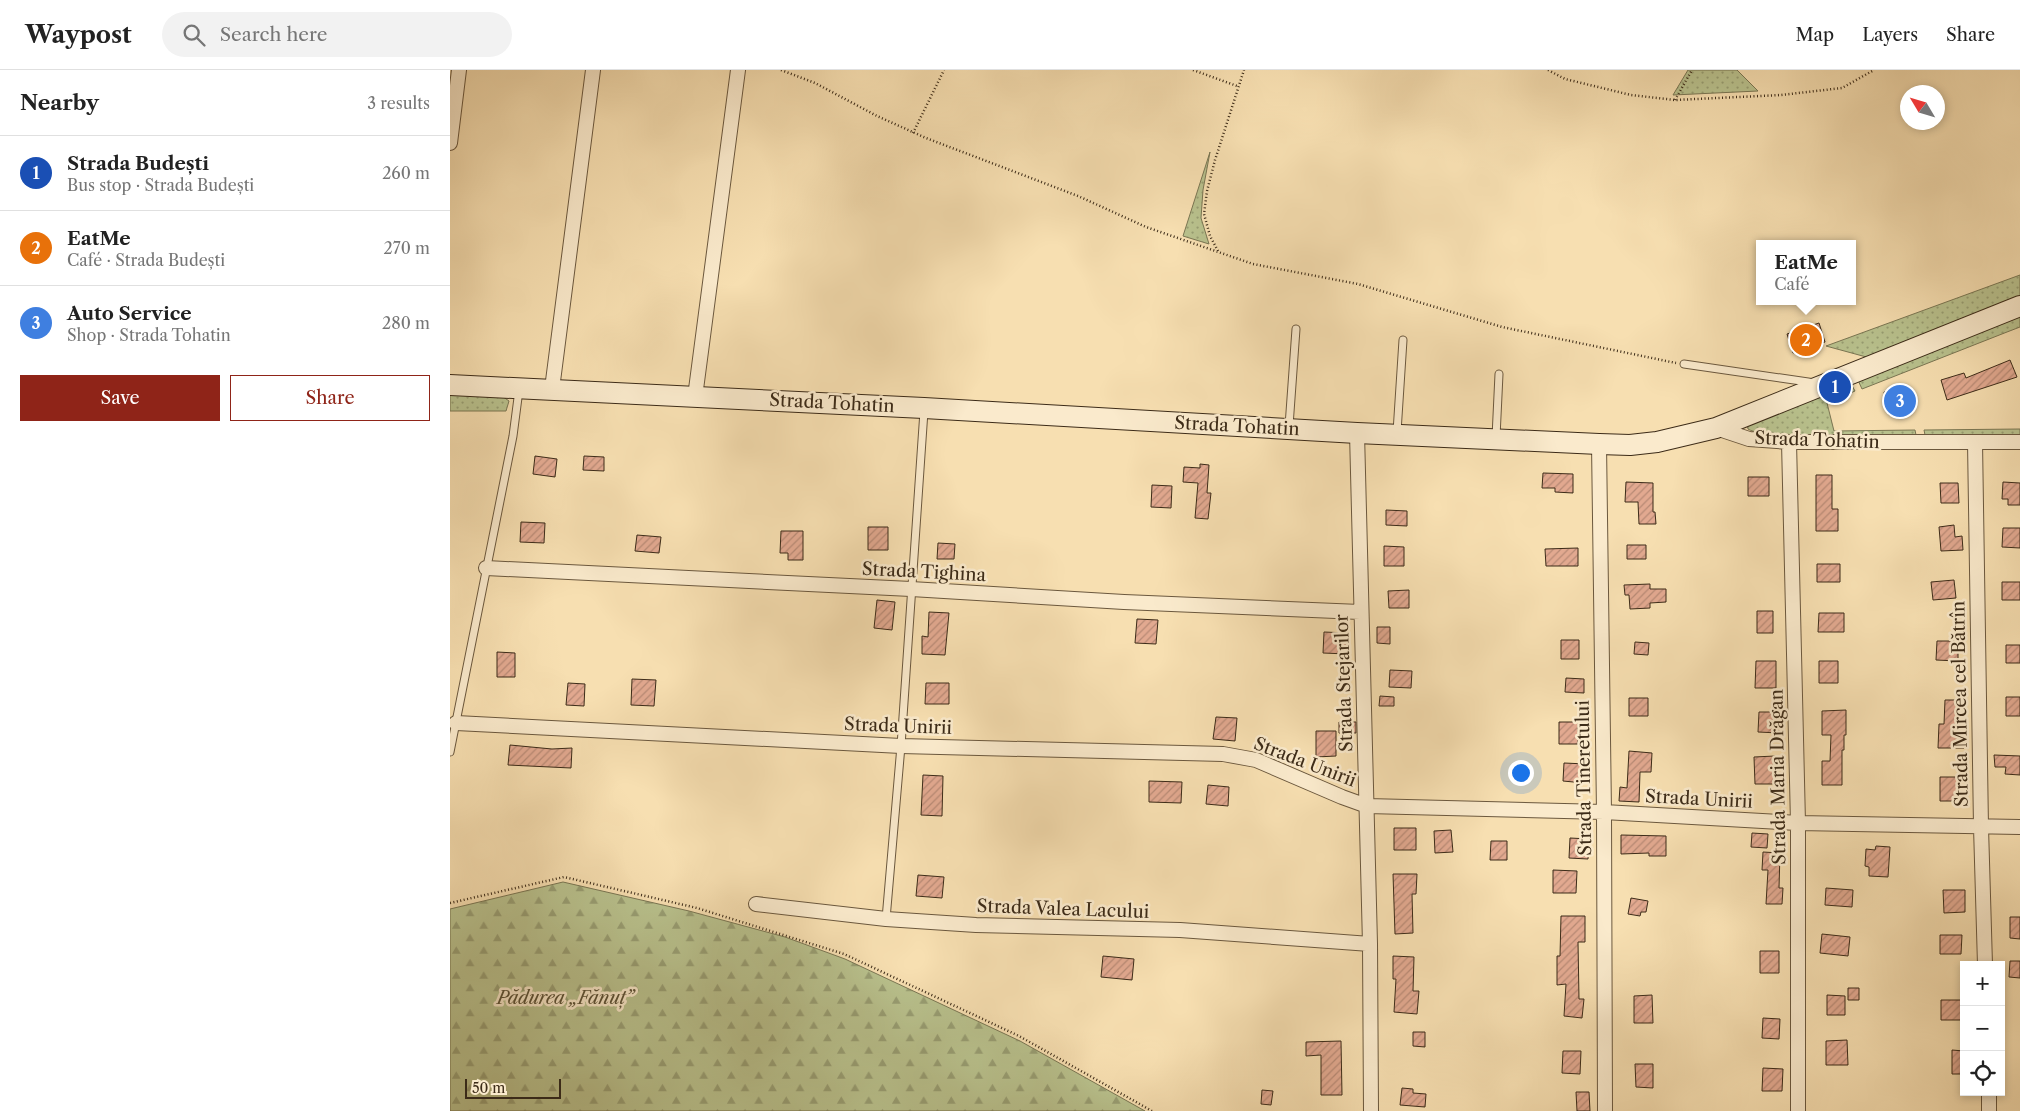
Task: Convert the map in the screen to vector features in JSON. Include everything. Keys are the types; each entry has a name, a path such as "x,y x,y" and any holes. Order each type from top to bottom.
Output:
{"street":[{"path":"450,143 459,70"},
{"path":"552,389 593,70"},
{"path":"695,396 738,70"},
{"path":"1716,428 2020,306"},
{"name":"Strada Tohatin","path":"450,385 695,396 1357,433 1599,444 1630,445 1657,442 1716,428 1749,439 1789,442 2020,442"},
{"name":"Strada Stejarilor","path":"1357,433 1360,612 1370,944 1371,1111"},
{"name":"Strada Maria Drăgan","path":"1789,442 1798,823 1798,1111"},
{"name":"Strada Mircea cel Bătrîn","path":"1975,442 1985,961"},
{"name":"Strada Tineretului","path":"1599,444 1604,812 1604,1111"},
{"name":"Strada Tighina","path":"486,568 911,589 1124,602 1360,612"},
{"name":"Strada Unirii","path":"456,723 902,746 1223,754 1256,760 1367,806 1604,812 1798,823 2020,828"},
{"name":"Strada Valea Lacului","path":"756,904 886,919 976,925 1180,930 1370,944"},
{"path":"1988,1096 1989,1111"}],"lane":[{"path":"1289,429 1296,329"},
{"path":"1397,435 1403,340"},
{"path":"1684,364 1823,384"},
{"path":"1496,440 1499,374"},
{"path":"450,752 513,436 519,388"},
{"path":"886,919 902,746 924,408"}],"path":[{"path":"781,70 815,83 913,133 1078,196 1146,227 1253,264 1358,284 1502,327 1684,364"},
{"path":"913,133 944,70"},
{"path":"1193,70 1237,86"},
{"path":"1218,251 1210,236 1204,214 1207,191 1237,86 1244,70"},
{"path":"1548,70 1566,79 1631,95 1675,100 1781,94 1842,88 1874,70"},
{"path":"1675,100 1692,70"},
{"path":"450,903 564,877 697,908 844,954 1019,1036 1152,1111"}],"green space":[{"path":"1688,70 1737,70 1758,91 1673,95"},
{"path":"1210,152 1203,190 1201,218 1209,244 1183,236"},
{"path":"2020,275 2020,298 1870,358 1826,346"},
{"path":"2020,314 2020,327 1862,389 1857,378"},
{"path":"1850,382 1855,391 1827,403 1834,431 1915,430 1916,435 1802,437 1760,433 1748,429 1747,424"},
{"path":"450,394 502,396 509,401 506,411 450,411"},
{"path":"2020,429 2020,435 1925,435 1924,430"},
{"name":"Pădurea „Fănuț”","path":"563,882 689,911 785,937 845,959 1020,1041 1145,1111 450,1111 450,909"}],"building":[{"path":"1819,323 1825,342 1793,353 1787,334"},
{"path":"2010,360 2017,377 1947,400 1941,380 1964,373 1966,378"},
{"path":"1905,387 1910,411 1889,415 1884,392"},
{"path":"535,456 557,459 555,477 533,474"},
{"path":"584,456 604,457 604,471 583,470"},
{"path":"1200,464 1209,465 1207,493 1211,493 1208,519 1195,518 1198,483 1183,482 1184,467 1200,468"},
{"path":"1543,473 1573,474 1573,493 1555,492 1555,488 1542,488"},
{"path":"1816,475 1832,475 1832,509 1838,509 1838,531 1816,531"},
{"path":"1748,477 1769,477 1769,496 1748,496"},
{"path":"1626,482 1653,483 1653,512 1655,512 1656,524 1639,524 1638,502 1625,502"},
{"path":"2003,482 2020,483 2020,505 2008,505 2008,499 2002,499"},
{"path":"1940,483 1958,483 1959,503 1941,503"},
{"path":"1152,485 1172,486 1171,508 1151,507"},
{"path":"1386,510 1407,511 1407,526 1386,525"},
{"path":"521,522 545,523 544,543 520,542"},
{"path":"1954,525 1955,537 1962,536 1963,550 1941,551 1939,527"},
{"path":"868,527 888,527 888,550 868,550"},
{"path":"2003,528 2020,528 2020,548 2002,547"},
{"path":"781,531 803,531 803,560 788,560 788,553 780,553"},
{"path":"637,535 661,537 659,553 635,551"},
{"path":"938,543 955,544 954,559 937,559"},
{"path":"1627,545 1646,545 1646,559 1627,559"},
{"path":"1384,546 1404,547 1404,566 1384,566"},
{"path":"1578,548 1578,566 1546,566 1545,549"},
{"path":"1817,564 1840,564 1840,582 1817,582"},
{"path":"1954,580 1956,598 1933,600 1931,582"},
{"path":"2002,582 2020,582 2020,600 2002,600"},
{"path":"1650,584 1650,589 1666,589 1666,602 1650,603 1650,608 1630,609 1629,595 1625,595 1624,585"},
{"path":"1409,590 1409,608 1389,608 1388,591"},
{"path":"877,600 895,602 892,630 874,628"},
{"path":"1757,611 1773,611 1773,633 1757,633"},
{"path":"929,612 949,613 945,655 922,654 922,636 928,637"},
{"path":"1819,613 1844,613 1844,632 1818,632"},
{"path":"1137,619 1158,620 1156,644 1135,643"},
{"path":"1377,627 1390,627 1390,644 1377,643"},
{"path":"1324,632 1348,633 1347,654 1323,653"},
{"path":"1561,640 1579,640 1579,659 1561,659"},
{"path":"1937,641 1958,641 1958,661 1936,660"},
{"path":"1635,642 1649,643 1648,655 1634,654"},
{"path":"2006,645 2020,645 2020,663 2006,663"},
{"path":"497,652 515,653 515,677 497,677"},
{"path":"1756,661 1776,661 1776,688 1755,688"},
{"path":"1819,661 1838,661 1838,683 1819,683"},
{"path":"1390,670 1412,671 1411,688 1389,687"},
{"path":"1566,678 1584,679 1584,693 1565,692"},
{"path":"632,679 656,680 654,706 631,705"},
{"path":"568,683 585,684 584,706 566,705"},
{"path":"926,683 949,683 949,704 925,704"},
{"path":"1380,696 1394,697 1394,706 1379,706"},
{"path":"2006,697 2020,697 2020,716 2006,716"},
{"path":"1629,698 1648,698 1648,716 1629,716"},
{"path":"1945,700 1959,700 1959,724 1964,724 1964,748 1938,748 1939,724 1944,724"},
{"path":"1846,710 1846,735 1844,735 1844,750 1842,750 1842,785 1822,785 1822,761 1830,761 1831,735 1822,735 1822,711"},
{"path":"1759,712 1779,712 1779,733 1758,732"},
{"path":"1216,717 1237,718 1235,741 1213,739"},
{"path":"1339,722 1356,722 1356,733 1339,733"},
{"path":"1559,722 1578,722 1578,744 1559,744"},
{"path":"1316,731 1336,731 1336,756 1316,757"},
{"path":"510,745 552,749 572,748 571,768 508,765"},
{"path":"1629,751 1652,753 1651,772 1640,772 1639,802 1619,801 1620,787 1627,788"},
{"path":"1994,755 2020,756 2020,775 2005,774 2006,767 1995,767"},
{"path":"1775,756 1776,784 1755,784 1754,757"},
{"path":"1564,763 1586,764 1584,783 1563,781"},
{"path":"923,775 943,776 942,816 921,815"},
{"path":"1940,777 1960,777 1960,801 1940,801"},
{"path":"1149,781 1182,782 1181,803 1149,802"},
{"path":"1208,785 1229,787 1228,806 1206,804"},
{"path":"1394,828 1416,828 1416,850 1394,850"},
{"path":"1451,830 1453,852 1435,853 1434,831"},
{"path":"1752,833 1768,834 1767,848 1751,847"},
{"path":"1621,835 1666,836 1666,856 1649,856 1649,853 1621,854"},
{"path":"1570,838 1589,839 1588,859 1569,858"},
{"path":"1491,841 1507,841 1507,860 1490,860"},
{"path":"1876,846 1890,847 1888,877 1869,876 1869,867 1865,866 1866,849 1875,850"},
{"path":"1763,852 1780,853 1779,888 1783,888 1782,904 1766,904 1768,870 1762,870"},
{"path":"1553,870 1577,871 1576,893 1553,893"},
{"path":"1393,874 1417,874 1416,894 1412,894 1413,933 1395,934"},
{"path":"918,875 944,877 942,898 916,896"},
{"path":"1826,888 1853,890 1852,907 1825,905"},
{"path":"1943,890 1965,890 1965,912 1944,913"},
{"path":"1631,898 1648,901 1646,912 1641,912 1640,916 1628,914"},
{"path":"1561,916 1585,916 1585,942 1578,942 1579,999 1584,999 1582,1018 1564,1016 1566,984 1557,985 1557,956 1560,956"},
{"path":"2010,917 2020,917 2020,939 2010,938"},
{"path":"1822,934 1850,937 1848,956 1820,953"},
{"path":"1940,935 1962,935 1961,954 1940,954"},
{"path":"1760,951 1779,951 1779,973 1760,973"},
{"path":"1103,956 1134,959 1132,980 1101,977"},
{"path":"1393,956 1414,957 1413,991 1419,991 1417,1014 1394,1012 1396,979 1393,979"},
{"path":"2010,961 2020,961 2020,978 2009,977"},
{"path":"1848,988 1859,988 1859,1000 1848,1000"},
{"path":"1652,995 1653,1023 1634,1023 1634,996"},
{"path":"1827,995 1845,996 1845,1015 1827,1015"},
{"path":"1941,1000 1960,1000 1960,1020 1941,1020"},
{"path":"1763,1018 1780,1019 1779,1039 1762,1038"},
{"path":"1413,1032 1425,1032 1425,1047 1413,1046"},
{"path":"1847,1040 1848,1065 1826,1065 1826,1041"},
{"path":"1341,1041 1342,1095 1321,1095 1321,1055 1306,1056 1306,1042"},
{"path":"1952,1050 1960,1051 1960,1074 1952,1074"},
{"path":"1563,1051 1581,1051 1580,1074 1562,1073"},
{"path":"1635,1064 1653,1064 1653,1088 1636,1087"},
{"path":"1763,1068 1783,1069 1782,1091 1762,1091"},
{"path":"1402,1088 1413,1089 1413,1093 1426,1094 1425,1107 1400,1105"},
{"path":"1262,1090 1273,1091 1271,1105 1261,1104"},
{"path":"1576,1092 1589,1092 1590,1111 1577,1111"}],"place":[{"name":"EatMe","path":"1806,340"},
{"name":"Strada Budești","path":"1835,387"},
{"name":"Auto Service","path":"1900,401"}]}
